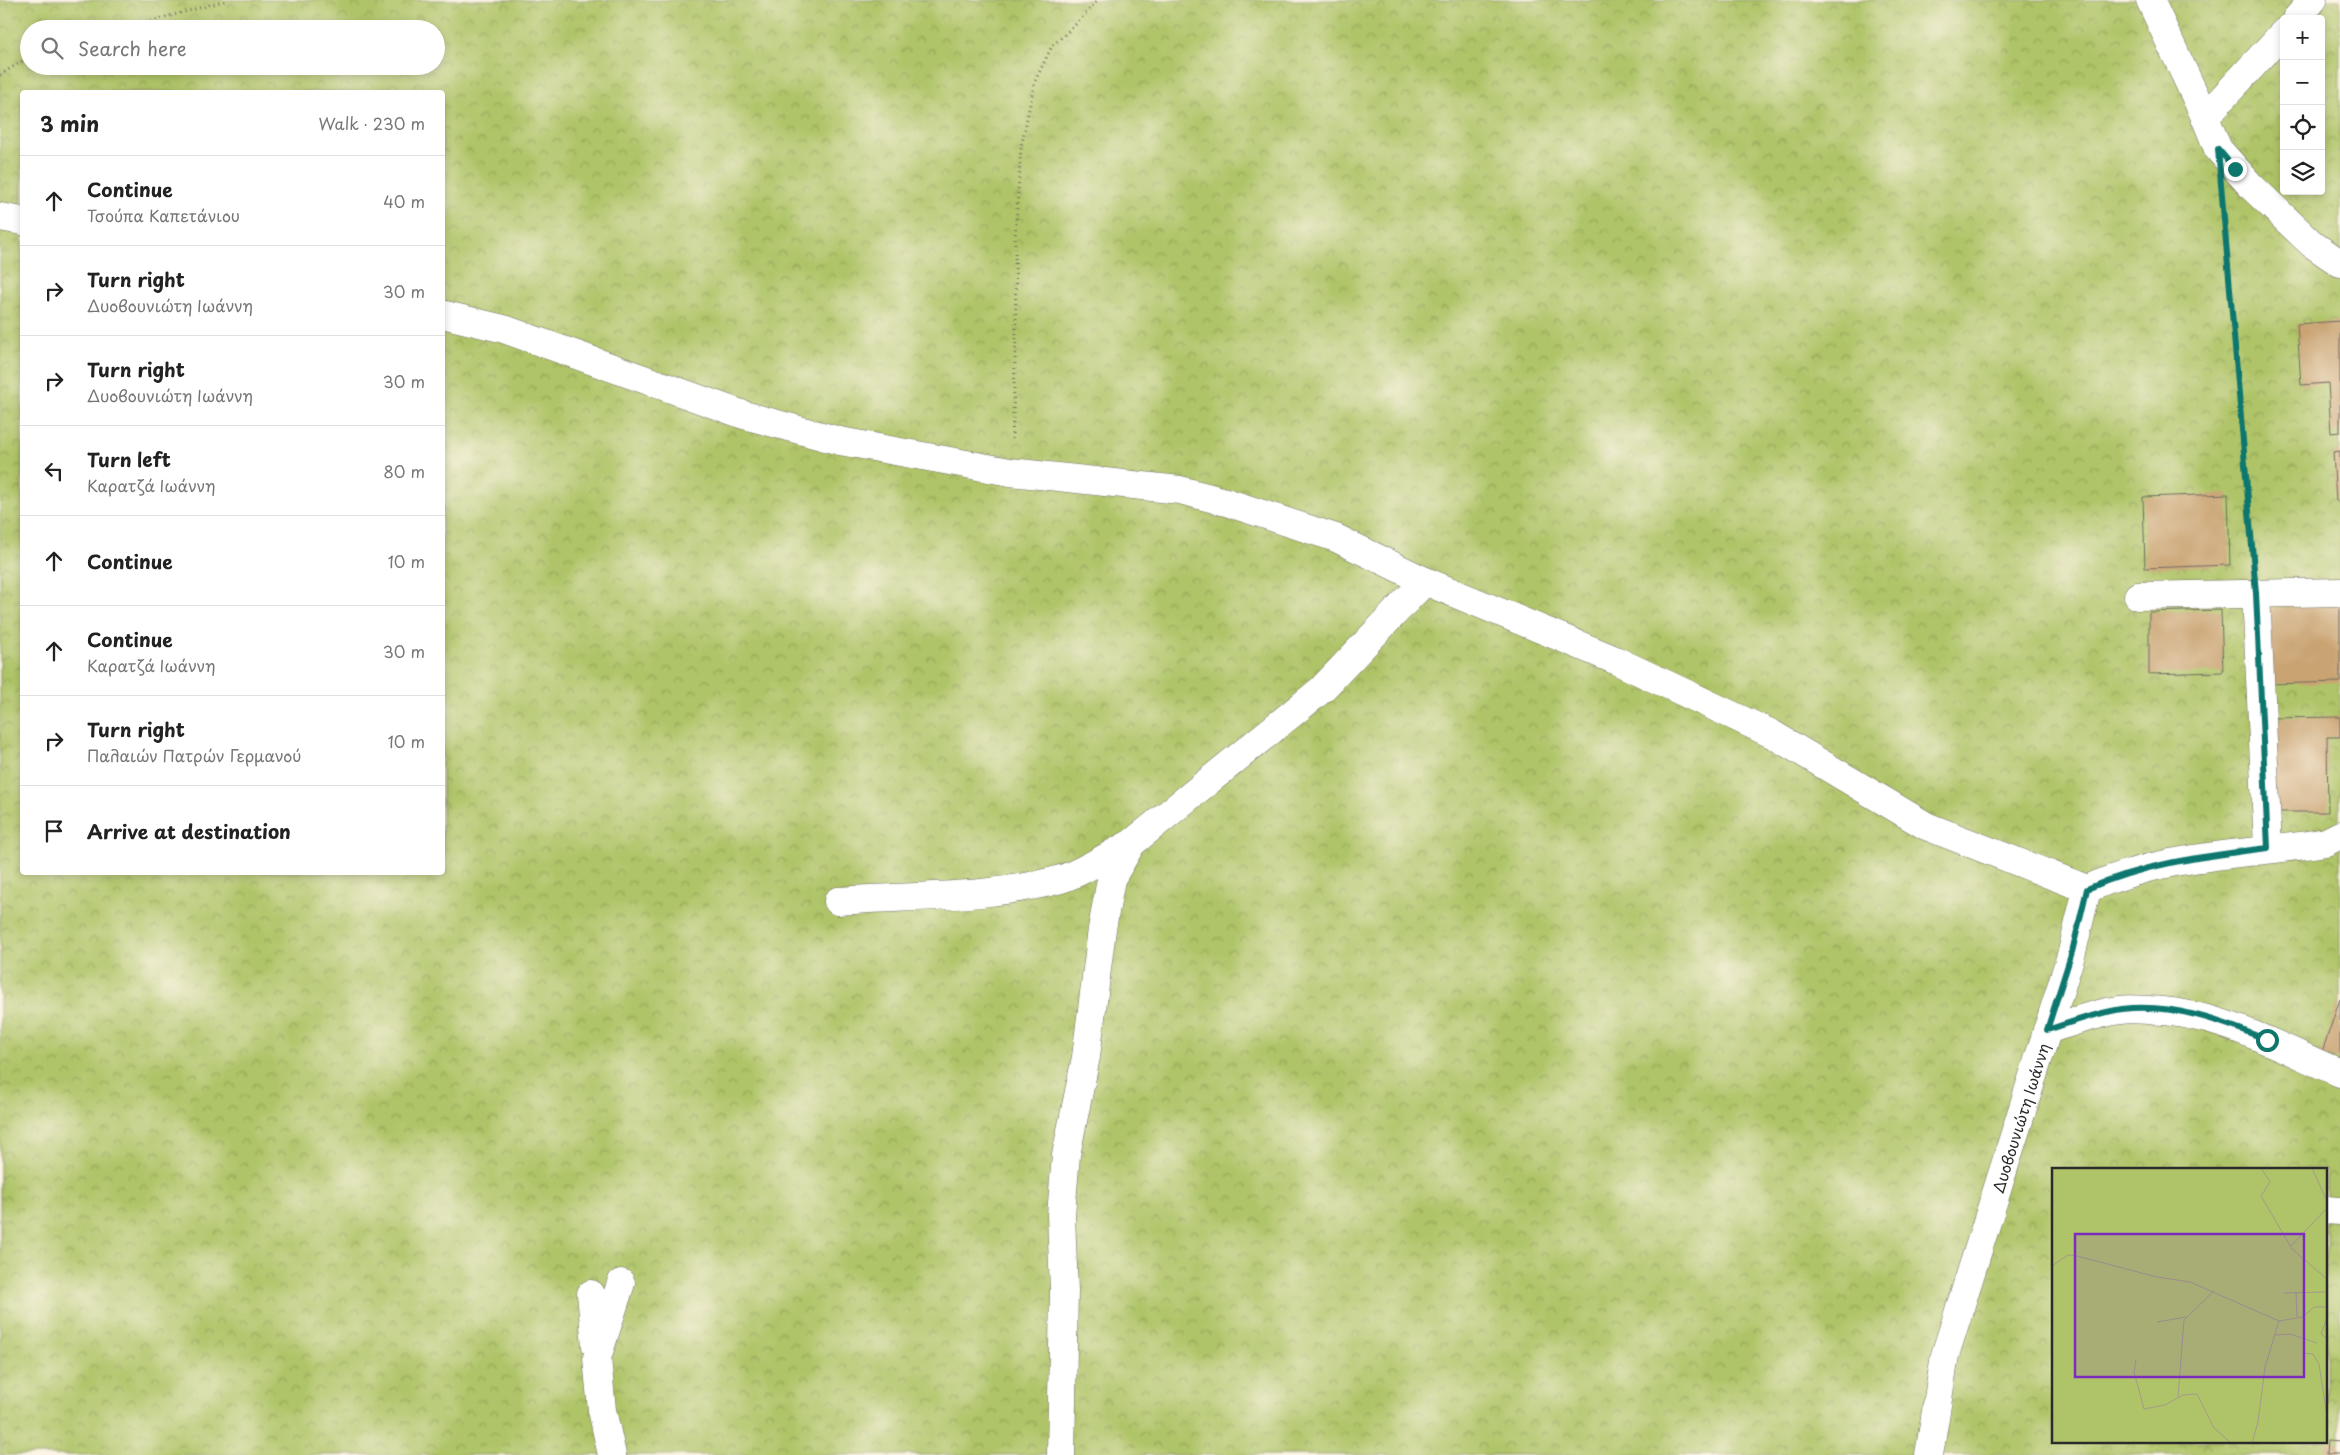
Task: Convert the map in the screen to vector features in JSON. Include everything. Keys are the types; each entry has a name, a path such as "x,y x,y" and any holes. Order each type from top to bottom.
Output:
{"street":[{"path":"2150,0 2218,149 2284,218 2312,244 2340,263"},
{"path":"2300,15 2313,0"},
{"path":"2205,117 2280,36"},
{"path":"0,218 20,221"},
{"path":"445,315 504,328 744,415 840,441 1010,472 1180,490 1226,502 1336,538 1425,582 1615,660 1772,734 1926,826 2087,889 2144,868 2185,859 2326,842 2340,835"},
{"path":"838,900 910,896 957,896 1063,879 1132,843 1321,690 1425,582"},
{"path":"2138,596 2340,592"},
{"path":"2256,593 2268,848"},
{"path":"1061,1455 1064,1291 1061,1215 1066,1155 1086,1057 1102,929 1111,879 1132,843"},
{"name":"Δυοβουνιώτη Ιωάννη","path":"1929,1455 1945,1355 2072,952 2087,889"},
{"path":"2047,1030 2098,1014 2123,1009 2168,1010 2195,1014 2240,1028 2340,1072"},
{"path":"597,1358 621,1283"},
{"path":"591,1294 602,1410 612,1455"}],"path":[{"path":"155,20 228,0"},
{"path":"1010,472 1016,337 1015,239 1021,148 1035,81 1052,46 1098,0"},
{"path":"0,75 20,63"},
{"path":"2218,149 2256,593"}],"green space":[{"path":"0,0 2340,0 2340,1455 0,1455"}],"building":[{"path":"2340,321 2340,432 2331,433 2328,383 2301,385 2297,324"},
{"path":"2340,451 2340,501 2336,501 2333,452"},
{"path":"2228,494 2230,565 2145,568 2143,497"},
{"path":"2340,605 2340,682 2270,684 2268,607"},
{"path":"2221,610 2223,672 2149,674 2149,612"},
{"path":"2340,717 2340,737 2327,737 2328,812 2272,812 2270,718"},
{"path":"2340,999 2340,1061 2321,1055"},
{"path":"2327,1442 2340,1442 2340,1455 2326,1455"}],"route":[{"path":"2235,169 2218,149 2256,593 2268,848 2185,859 2144,868 2109,879 2087,889 2072,952 2047,1030 2098,1014 2123,1009 2168,1010 2195,1014 2216,1020 2267,1040"}]}
